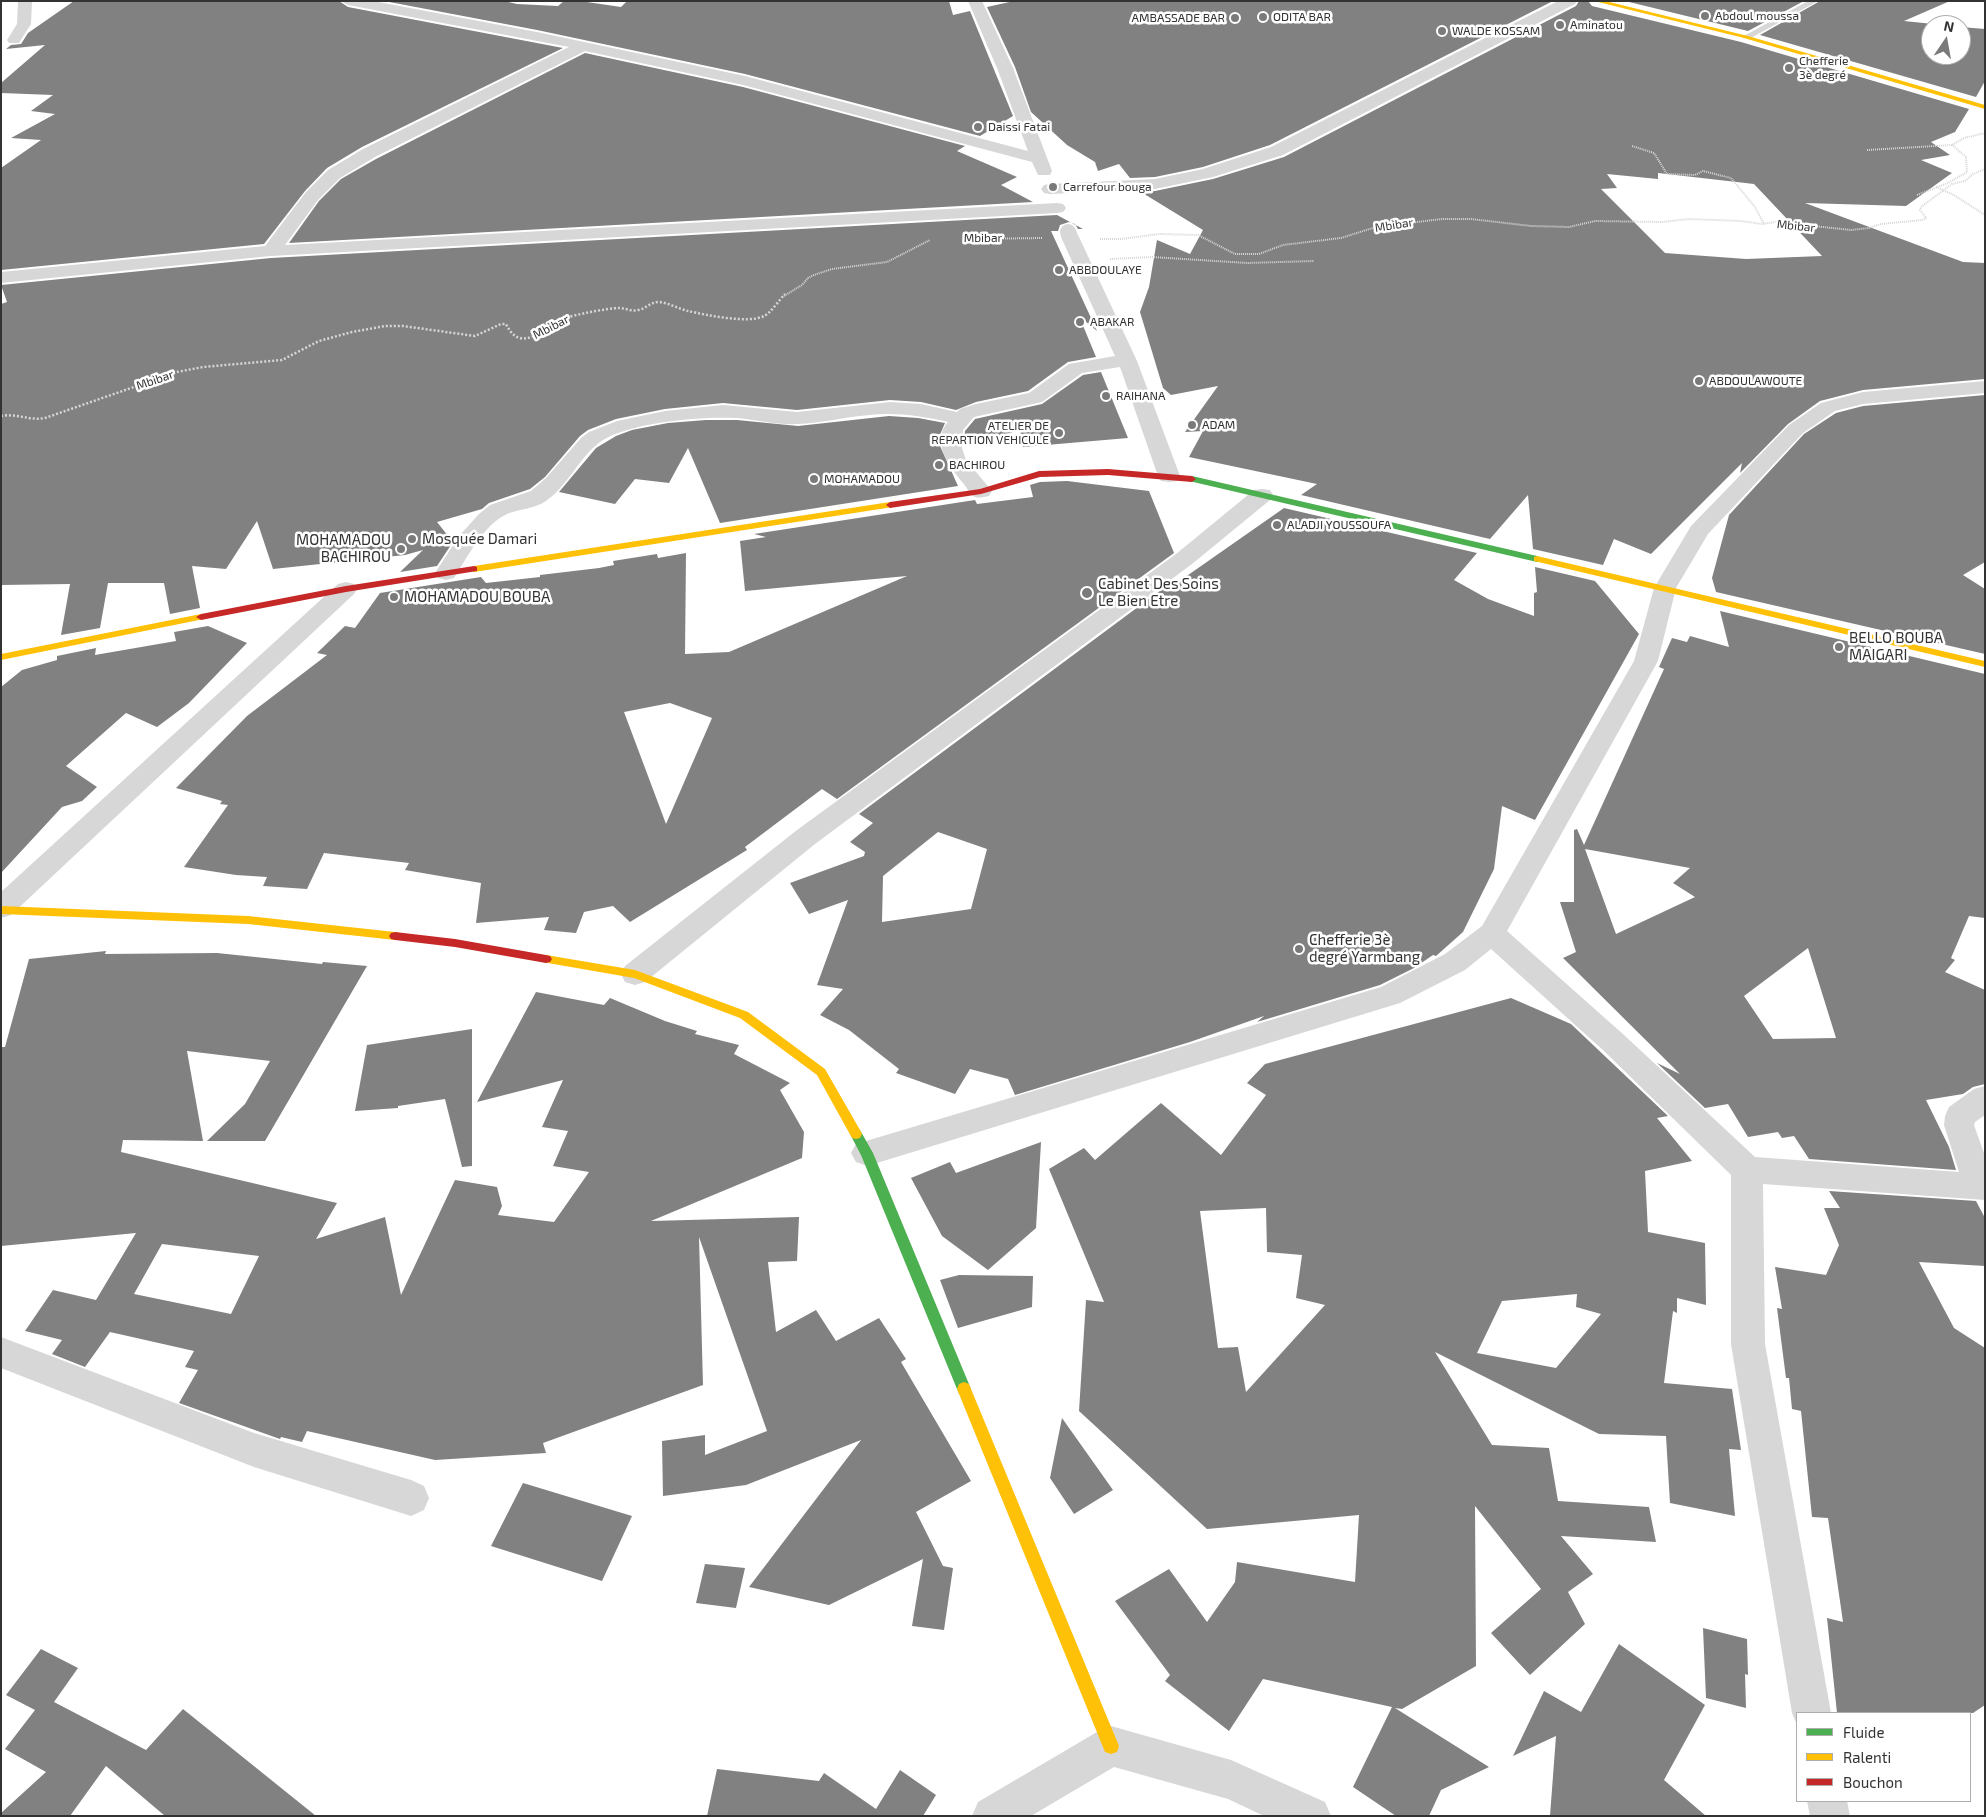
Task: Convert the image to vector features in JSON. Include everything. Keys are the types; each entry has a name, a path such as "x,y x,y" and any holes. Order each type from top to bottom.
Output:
{"street":[{"path":"14,40 24,24 26,1"},
{"path":"348,1 583,46 745,81 1039,159"},
{"path":"1050,188 1155,184 1207,173 1277,151 1570,1"},
{"path":"1597,1 1746,37 1985,107"},
{"path":"981,3 1057,208 1127,361 1169,476"},
{"path":"271,251 312,196 334,174 368,153 583,46"},
{"path":"1,278 271,251 1057,208"},
{"path":"981,491 956,460 952,448 953,429 967,413 1036,398 1076,368 1100,363 1127,361"},
{"path":"867,1153 1390,995 1455,962 1492,933 1646,661 1665,588 1699,531 1796,429 1828,407 1863,398 1985,387"},
{"path":"446,572 472,535 493,513 537,497 555,482 575,457 595,437 611,429 644,420 720,411 770,417 798,418 879,408 932,411 962,418"},
{"path":"1,657 346,589 446,572 981,491 1039,474 1108,472 1201,480 1985,664"},
{"path":"635,974 806,837 1184,559 1262,495"},
{"path":"1,909 346,589"},
{"path":"1,909 248,920 455,943 635,974 744,1015 821,1072 867,1153 1111,1746"},
{"path":"1492,933 1614,1044 1747,1170 1982,1187 1959,1125 1960,1116 1985,1098"},
{"path":"1747,1170 1748,1344 1812,1712"},
{"path":"1,1352 254,1450 411,1498"},
{"path":"992,1816 1111,1746 1231,1780 1311,1816"},
{"path":"1827,1802 1830,1816"}],"lane":[{"path":"1746,37 1814,1"}],"path":[{"path":"1867,150 1952,145 1961,137 1985,133"},
{"path":"1917,195 1948,183 1967,172 1966,156 1952,145"},
{"path":"1632,146 1654,153 1667,174 1695,174 1703,171 1732,178 1755,207 1764,224"},
{"name":"Mbibar","path":"1096,238 1121,239 1139,235 1173,233 1198,235 1235,254 1259,254 1283,246 1312,243 1376,227 1423,220 1471,218 1530,226 1569,227 1595,221 1662,222 1689,218 1702,221 1740,221 1764,224 1776,222 1851,230 1869,228 1881,224 1923,220 1926,218 1920,207 1952,184 1965,181 1985,168"},
{"path":"1936,187 1954,195 1985,215"},
{"name":"Mbibar","path":"967,239 1045,237"},
{"name":"Mbibar","path":"1,416 7,414 23,420 42,419 97,402 145,381 179,372 209,367 233,367 284,360 302,352 317,342 335,335 385,326 425,328 448,334 475,336 501,323 506,324 509,330 520,339 525,339 539,334 564,318 620,308 636,311 649,304 659,302 688,311 733,319 763,317 789,291 802,285 808,278 814,275 832,268 887,262 935,239"},
{"path":"1082,260 1152,257 1247,263 1314,261"}],"building":[{"path":"74,1 339,1 348,7 563,48 362,147 327,168 305,191 264,244 1,270 1,168 41,140 11,138 55,114 31,111 53,95 1,93 1,83 45,45 6,49 11,45 21,44 28,33"},
{"path":"384,1 504,1 517,4 558,6 564,1 580,1 621,7 627,1 949,1 953,15 970,11 1013,116 980,136 745,74 537,30"},
{"path":"1014,1 1553,1 1270,145 1203,167 1155,177 1130,178 1119,164 1098,171 1095,162 1067,145 1031,112 1015,67 987,7"},
{"path":"1579,1 1588,1 1592,6 1741,42 1969,109 1955,132 1931,142 1950,155 1921,160 1952,173 1906,206 1805,203 1963,262 1985,263 1985,379 1863,390 1820,401 1788,424 1740,473 1742,463 1651,554 1614,539 1603,565 1533,549 1528,495 1490,539 1301,495 1317,484 1189,457 1203,431 1185,432 1218,386 1171,395 1163,388 1140,312 1149,287 1157,240 1190,254 1203,230 1141,192 1155,191 1213,179 1284,157 1576,6","holes":["1658,173 1754,184 1822,256 1746,259 1665,253 1601,189 1617,188 1607,174 1658,179"]},
{"path":"1625,1 1804,1 1748,31"},
{"path":"1820,1 1950,1 1904,21 1921,23 1921,65 1971,65 1971,28 1985,29 1985,81 1976,97 1760,35"},
{"path":"585,53 743,87 965,146 957,151 1017,177 1001,185 1033,202 289,243 319,201 341,179 376,159"},
{"path":"1057,215 1072,223 1060,225 1058,231 1051,231 1097,331 1079,316 1096,357 1068,362 1028,391 976,402 956,410 921,402 890,400 797,410 723,403 665,409 616,419 588,430 580,436 545,477 530,489 489,503 482,509 437,522 453,542 437,566 400,572 423,550 405,555 273,569 257,521 226,569 192,566 200,608 170,614 164,583 108,583 100,628 61,635 70,584 1,585 1,304 7,302 1,285 271,258"},
{"path":"1101,372 1128,438 1023,447 1020,430 977,443 964,442 965,431 975,419 1042,404 1083,375"},
{"path":"1985,395 1985,562 1963,575 1985,589 1985,654 1716,592 1712,578 1729,515 1804,434 1836,413 1863,406"},
{"path":"889,416 918,418 945,423 939,437 940,446 958,486 720,523 688,448 669,483 635,479 615,504 559,492 596,448 616,436 632,430 668,423 706,420 737,420 798,426"},
{"path":"1067,481 1149,491 1174,553 837,799 822,789 745,847 747,850 630,922 613,906 584,912 576,933 544,930 549,917 476,923 481,883 405,870 409,863 324,853 307,889 263,886 267,877 236,875 184,867 228,805 220,804 222,801 176,788 247,716 327,655 317,653 345,626 355,628 380,593 481,577 486,583 540,577 540,575 614,565 613,561 657,554 658,558 686,553 685,654 729,652 907,576 745,591 740,541 766,537 754,534 975,500 977,504 1033,497 1030,485 1040,482","holes":["670,703 712,718 666,824 624,712"]},
{"path":"1284,508 1477,553 1454,580 1488,599 1534,616 1534,593 1537,592 1535,567 1595,581 1639,634 1535,820 1502,806 1494,869 1463,932 1436,956 1433,955 1414,968 1380,985 1257,1022 1264,1016 1190,1042 1015,1095 1008,1079 970,1069 955,1094 896,1073 899,1069 849,1030 820,1015 843,989 817,985 848,900 809,914 790,883 864,856 865,852 850,842 873,823 859,814 1173,581 1171,587","holes":["938,832 987,849 971,909 882,922 883,876"]},
{"path":"1720,611 1985,674 1985,918 1969,916 1951,958 1955,960 1945,972 1985,990 1985,1084 1973,1087 1963,1094 1926,1100 1949,1147 1956,1170 1809,1159 1794,1136 1782,1138 1778,1132 1748,1137 1728,1104 1705,1108 1657,1063 1680,1074 1563,958 1576,952 1560,902 1574,902 1574,830 1577,829 1584,845 1664,669 1659,667 1672,638 1687,642 1690,636 1729,647","holes":["1585,849 1690,868 1673,883 1695,897 1616,934","1808,948 1836,1038 1773,1039 1744,996"]},
{"path":"208,626 247,643 189,703 157,727 126,713 66,766 97,787 82,801 62,807 1,873 1,687 22,670 57,660 57,656 96,648 95,655 176,641 174,632"},
{"path":"106,951 105,954 217,953 322,964 323,962 367,966 265,1141 207,1141 245,1104 270,1061 187,1051 203,1141 123,1140 121,1152 337,1203 316,1239 385,1217 401,1295 455,1180 497,1187 502,1206 498,1215 554,1222 589,1172 553,1166 568,1131 542,1127 563,1080 477,1102 536,992 604,1005 610,998 665,1021 697,1031 695,1034 739,1045 734,1054 790,1083 780,1090 804,1132 802,1158 651,1221 799,1217 797,1261 768,1262 776,1332 816,1310 836,1341 879,1318 906,1359 901,1362 971,1481 916,1512 943,1566 953,1568 944,1630 912,1626 923,1559 829,1605 749,1587 861,1440 746,1485 663,1496 662,1441 705,1435 705,1455 767,1431 699,1237 703,1385 543,1443 546,1453 435,1460 307,1431 302,1442 281,1437 280,1439 179,1403 198,1370 185,1367 194,1351 110,1332 85,1367 52,1354 62,1340 25,1331 53,1290 96,1300 136,1233 1,1246 1,1047 5,1047 29,959","holes":["162,1244 259,1256 231,1314 134,1294"]},
{"path":"1511,998 1571,1024 1668,1116 1657,1118 1692,1161 1645,1171 1648,1232 1705,1243 1706,1305 1677,1298 1677,1313 1673,1311 1664,1383 1732,1389 1741,1450 1729,1449 1735,1516 1670,1503 1666,1436 1599,1434 1435,1352 1492,1445 1549,1448 1558,1501 1649,1507 1656,1542 1561,1536 1593,1574 1568,1592 1585,1624 1530,1675 1491,1633 1541,1589 1475,1506 1476,1666 1402,1709 1395,1708 1489,1767 1441,1790 1429,1816 1396,1816 1353,1787 1392,1707 1263,1679 1229,1731 1165,1681 1170,1675 1115,1601 1169,1569 1207,1622 1235,1582 1237,1562 1355,1582 1359,1515 1207,1529 1079,1411 1086,1300 1104,1302 1049,1169 1084,1148 1095,1160 1161,1103 1221,1155 1266,1095 1247,1083 1265,1064","holes":["1266,1208 1267,1252 1302,1255 1296,1298 1325,1305 1246,1392 1238,1347 1218,1348 1200,1211","1577,1294 1576,1307 1601,1314 1556,1368 1477,1353 1502,1301"]},
{"path":"472,1029 472,1166 462,1167 445,1099 398,1106 398,1108 355,1111 367,1045"},
{"path":"1041,1142 1036,1228 988,1270 942,1236 911,1178 950,1162 956,1173"},
{"path":"1829,1191 1976,1201 1985,1218 1985,1266 1919,1262 1954,1328 1985,1348 1985,1705 1973,1713 1837,1712 1827,1618 1843,1622 1828,1518 1812,1517 1801,1411 1792,1409 1789,1378 1786,1378 1777,1308 1782,1309 1775,1267 1826,1275 1839,1245 1824,1208 1840,1208"},
{"path":"959,1275 1033,1276 1032,1307 958,1328 940,1280"},
{"path":"1062,1418 1113,1490 1074,1514 1050,1478"},
{"path":"523,1483 632,1516 602,1581 491,1546"},
{"path":"705,1564 745,1568 736,1608 696,1603"},
{"path":"1703,1628 1747,1639 1748,1675 1745,1674 1746,1708 1706,1698"},
{"path":"1619,1644 1705,1705 1664,1780 1706,1816 1550,1816 1556,1736 1513,1756 1544,1691 1581,1712"},
{"path":"41,1649 78,1668 54,1702 146,1750 183,1709 316,1816 165,1816 106,1766 70,1816 1,1816 1,1813 46,1772 5,1749 35,1710 6,1695"},
{"path":"717,1769 819,1781 824,1773 876,1809 900,1770 936,1795 923,1816 707,1816"}],"traffic: fast":[{"path":"1192,479 1537,559"},
{"path":"856,1134 867,1153 964,1389"}],"traffic: slow":[{"path":"1597,1 1746,37 1985,107"},
{"path":"474,569 890,505"},
{"path":"1537,559 1985,664"},
{"path":"1,657 201,617"},
{"path":"1,910 248,920 395,936"},
{"path":"546,959 635,974 744,1015 821,1072 856,1134"},
{"path":"964,1389 1111,1746"}],"traffic: jam":[{"path":"890,505 981,491 1039,474 1108,472 1192,479"},
{"path":"201,617 346,589 474,569"},
{"path":"395,936 455,943 546,959"}],"place":[{"name":"Abdoul moussa","path":"1705,16"},
{"name":"ODITA BAR","path":"1263,17"},
{"name":"AMBASSADE BAR","path":"1235,18"},
{"name":"Aminatou","path":"1560,25"},
{"name":"WALDE KOSSAM","path":"1442,31"},
{"name":"Chefferie 3è degré","path":"1789,68"},
{"name":"Daissi Fatai","path":"978,127"},
{"name":"Carrefour bouga","path":"1053,187"},
{"name":"ABBDOULAYE","path":"1059,270"},
{"name":"ABAKAR","path":"1080,322"},
{"name":"ABDOULAWOUTE","path":"1699,381"},
{"name":"RAIHANA","path":"1106,396"},
{"name":"ADAM","path":"1192,425"},
{"name":"ATELIER DE REPARTION VEHICULE","path":"1059,433"},
{"name":"BACHIROU","path":"939,465"},
{"name":"MOHAMADOU","path":"814,479"},
{"name":"ALADJI YOUSSOUFA","path":"1277,525"},
{"name":"Mosquée Damari","path":"412,539"},
{"name":"MOHAMADOU BACHIROU","path":"401,549"},
{"name":"Cabinet Des Soins Le Bien Etre","path":"1087,593"},
{"name":"MOHAMADOU BOUBA","path":"394,597"},
{"name":"BELLO BOUBA MAIGARI","path":"1839,647"},
{"name":"Chefferie 3è degré Yarmbang","path":"1299,949"}]}
